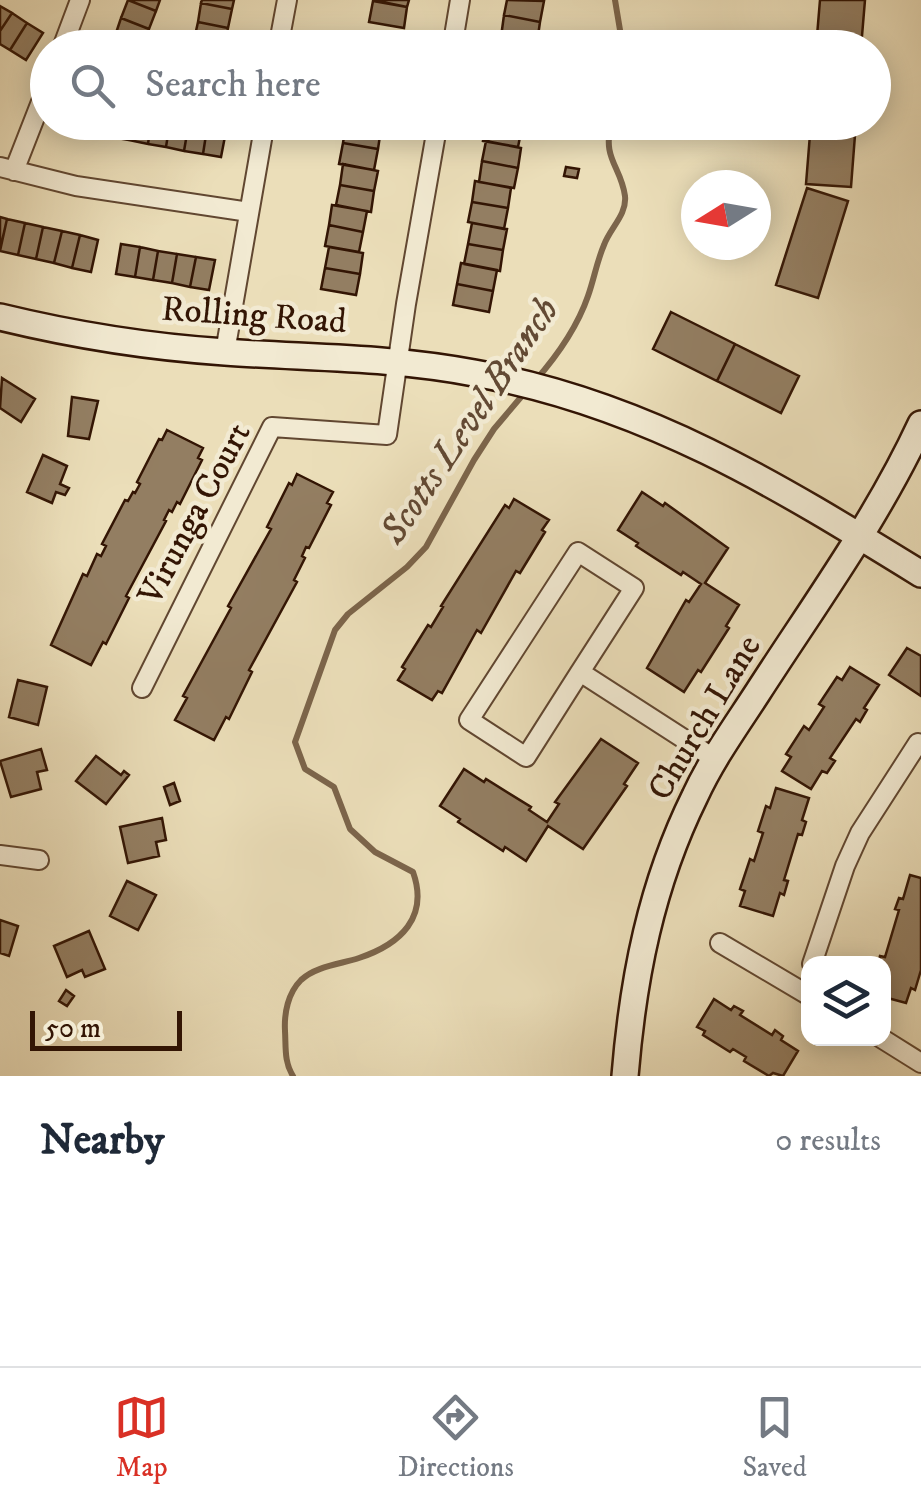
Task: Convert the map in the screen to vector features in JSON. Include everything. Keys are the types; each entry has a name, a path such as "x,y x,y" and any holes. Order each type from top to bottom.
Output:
{"street":[{"path":"281,30 287,0"},
{"path":"455,30 460,0"},
{"path":"68,30 77,1"},
{"path":"30,121 7,169 108,192 249,212"},
{"path":"225,352 262,140"},
{"path":"398,362 435,140"},
{"name":"Rolling Road","path":"0,316 92,336 225,352 398,362 504,379 545,390 619,412 712,451 921,574"},
{"name":"Virunga Court","path":"142,688 272,427 387,435 398,362"},
{"name":"Church Lane","path":"625,1076 634,983 651,911 679,830 714,759 859,536 921,424"},
{"path":"578,552 634,588 580,672 526,756 470,720 578,552"},
{"path":"580,672 714,759"},
{"path":"815,956 860,833 918,743"},
{"path":"0,855 40,860"},
{"path":"720,943 801,990"},
{"path":"891,1044 921,1063"}],"building":[{"path":"128,0 160,0 156,11"},
{"path":"128,0 156,11 149,29 121,18"},
{"path":"234,0 232,9 201,3"},
{"path":"373,0 409,0 407,7"},
{"path":"507,0 544,1 540,22 504,15"},
{"path":"820,0 865,0 862,30 818,30"},
{"path":"373,1 407,7 404,28 369,22"},
{"path":"201,3 232,9 228,28 198,22"},
{"path":"0,6 12,13 0,31"},
{"path":"12,13 27,23 10,50 0,44 0,31"},
{"path":"504,15 540,22 539,30 502,30"},
{"path":"121,18 149,29 149,30 117,30"},
{"path":"198,22 228,28 228,30 196,30"},
{"path":"27,23 38,30 30,30 30,54 26,60 10,50"},
{"path":"149,140 167,140 166,147 148,144"},
{"path":"167,140 186,140 184,151 166,147"},
{"path":"186,140 205,140 203,154 184,151"},
{"path":"205,140 224,140 221,157 203,154"},
{"path":"343,140 379,140 378,149 343,143"},
{"path":"483,140 519,140 518,147"},
{"path":"810,140 855,140 851,187 806,184"},
{"path":"486,141 521,148 518,168 482,161"},
{"path":"343,143 378,149 374,170 339,164"},
{"path":"482,161 518,168 514,188 479,182"},
{"path":"343,164 378,171 374,191 340,185"},
{"path":"566,167 579,169 577,178 564,176"},
{"path":"475,181 511,188 508,208 472,202"},
{"path":"340,185 374,191 371,212 336,205"},
{"path":"807,188 848,201 818,298 776,285"},
{"path":"472,202 508,208 504,229 468,222"},
{"path":"332,205 367,211 363,232 329,225"},
{"path":"0,217 7,219 0,250"},
{"path":"7,219 25,223 18,255 0,251"},
{"path":"25,223 43,227 36,259 18,255"},
{"path":"472,223 507,229 503,250 468,244"},
{"path":"329,225 363,232 359,252 325,246"},
{"path":"43,227 62,231 54,263 36,259"},
{"path":"62,231 80,235 72,268 54,263"},
{"path":"80,235 98,240 91,272 72,268"},
{"path":"121,244 140,247 135,277 116,274"},
{"path":"468,244 503,250 500,271 464,264"},
{"path":"140,247 158,251 153,280 135,277"},
{"path":"329,247 363,253 360,274 325,268"},
{"path":"158,251 177,254 172,283 153,280"},
{"path":"177,254 196,257 190,287 172,283"},
{"path":"196,257 215,260 209,290 190,287"},
{"path":"461,263 497,270 493,291 457,284"},
{"path":"325,268 360,274 356,295 321,289"},
{"path":"457,284 493,291 489,312 453,305"},
{"path":"671,312 735,344 717,381 653,349"},
{"path":"735,344 799,376 781,413 717,381"},
{"path":"2,378 35,399 21,422 0,408"},
{"path":"72,397 98,401 89,439 68,436"},
{"path":"167,430 203,448 198,458 202,460 180,504 177,502 172,512 169,510 106,644 103,642 91,665 51,645 83,574 87,576 97,554 101,556 106,546 102,544 125,500 135,493 140,484 137,482"},
{"path":"43,455 67,466 60,484 69,488 65,495 56,492 52,503 27,492"},
{"path":"297,474 333,492 327,503 331,505 309,548 306,547 294,580 297,582 249,670 252,672 229,719 226,717 214,740 175,720 187,698 183,696 271,529 267,527 289,483 292,485"},
{"path":"642,492 663,506 665,503 728,548 705,583 739,605 726,626 729,628 684,692 647,668 686,600 689,602 701,584 636,546 638,543 618,530"},
{"path":"514,499 549,520 542,530 545,532 520,573 516,571 481,633 477,630 442,693 438,691 432,700 398,680 405,669 402,667 428,625 431,627 505,505 509,508"},
{"path":"907,648 921,656 921,696 889,675"},
{"path":"850,667 879,685 860,722 856,719 830,758 835,761 827,773 822,771 811,789 782,771 791,757 786,754 804,726 809,730 824,707 819,704 837,677 842,680"},
{"path":"18,680 47,687 38,725 9,717"},
{"path":"601,739 638,763 624,784 627,786 583,849 548,826 526,861 505,847 503,851 440,806 464,769 531,807 529,810 547,822 559,804 555,802"},
{"path":"41,749 47,770 37,772 41,789 11,797 0,761"},
{"path":"96,756 121,775 124,771 129,775 106,804 76,781"},
{"path":"174,783 180,801 170,805 164,787"},
{"path":"776,788 809,798 802,820 806,822 802,835 798,834 784,880 788,881 784,895 780,893 773,916 740,906 745,891 740,889 750,859 754,861 763,833 758,831"},
{"path":"162,818 166,840 156,842 159,856 128,863 120,827"},
{"path":"910,875 921,878 921,970 906,1003 891,999 891,956 885,956 899,910 895,909 899,898 903,899"},
{"path":"127,881 156,895 138,930 110,916"},
{"path":"0,920 18,926 9,956 0,953"},
{"path":"89,931 105,969 85,977 82,970 67,977 54,946"},
{"path":"66,990 74,996 67,1006 59,1001"},
{"path":"714,999 731,1010 734,1006 743,1011 740,1015 772,1035 775,1030 783,1036 781,1040 798,1051 783,1076 769,1076 744,1061 746,1057 703,1035 705,1031 697,1027"}],"waterway":[{"name":"Scotts Level Branch","path":"615,0 620,30"},
{"name":"Scotts Level Branch","path":"535,381 559,352 578,319 604,245 623,209 623,186 609,140"},
{"name":"Scotts Level Branch","path":"293,1076 287,1060 285,1024 288,1004 297,985 314,972 374,952 399,937 408,927 417,902 413,872 375,852 350,829 334,787 305,769 295,742 335,630 348,614 426,547 474,460 527,390"}]}
